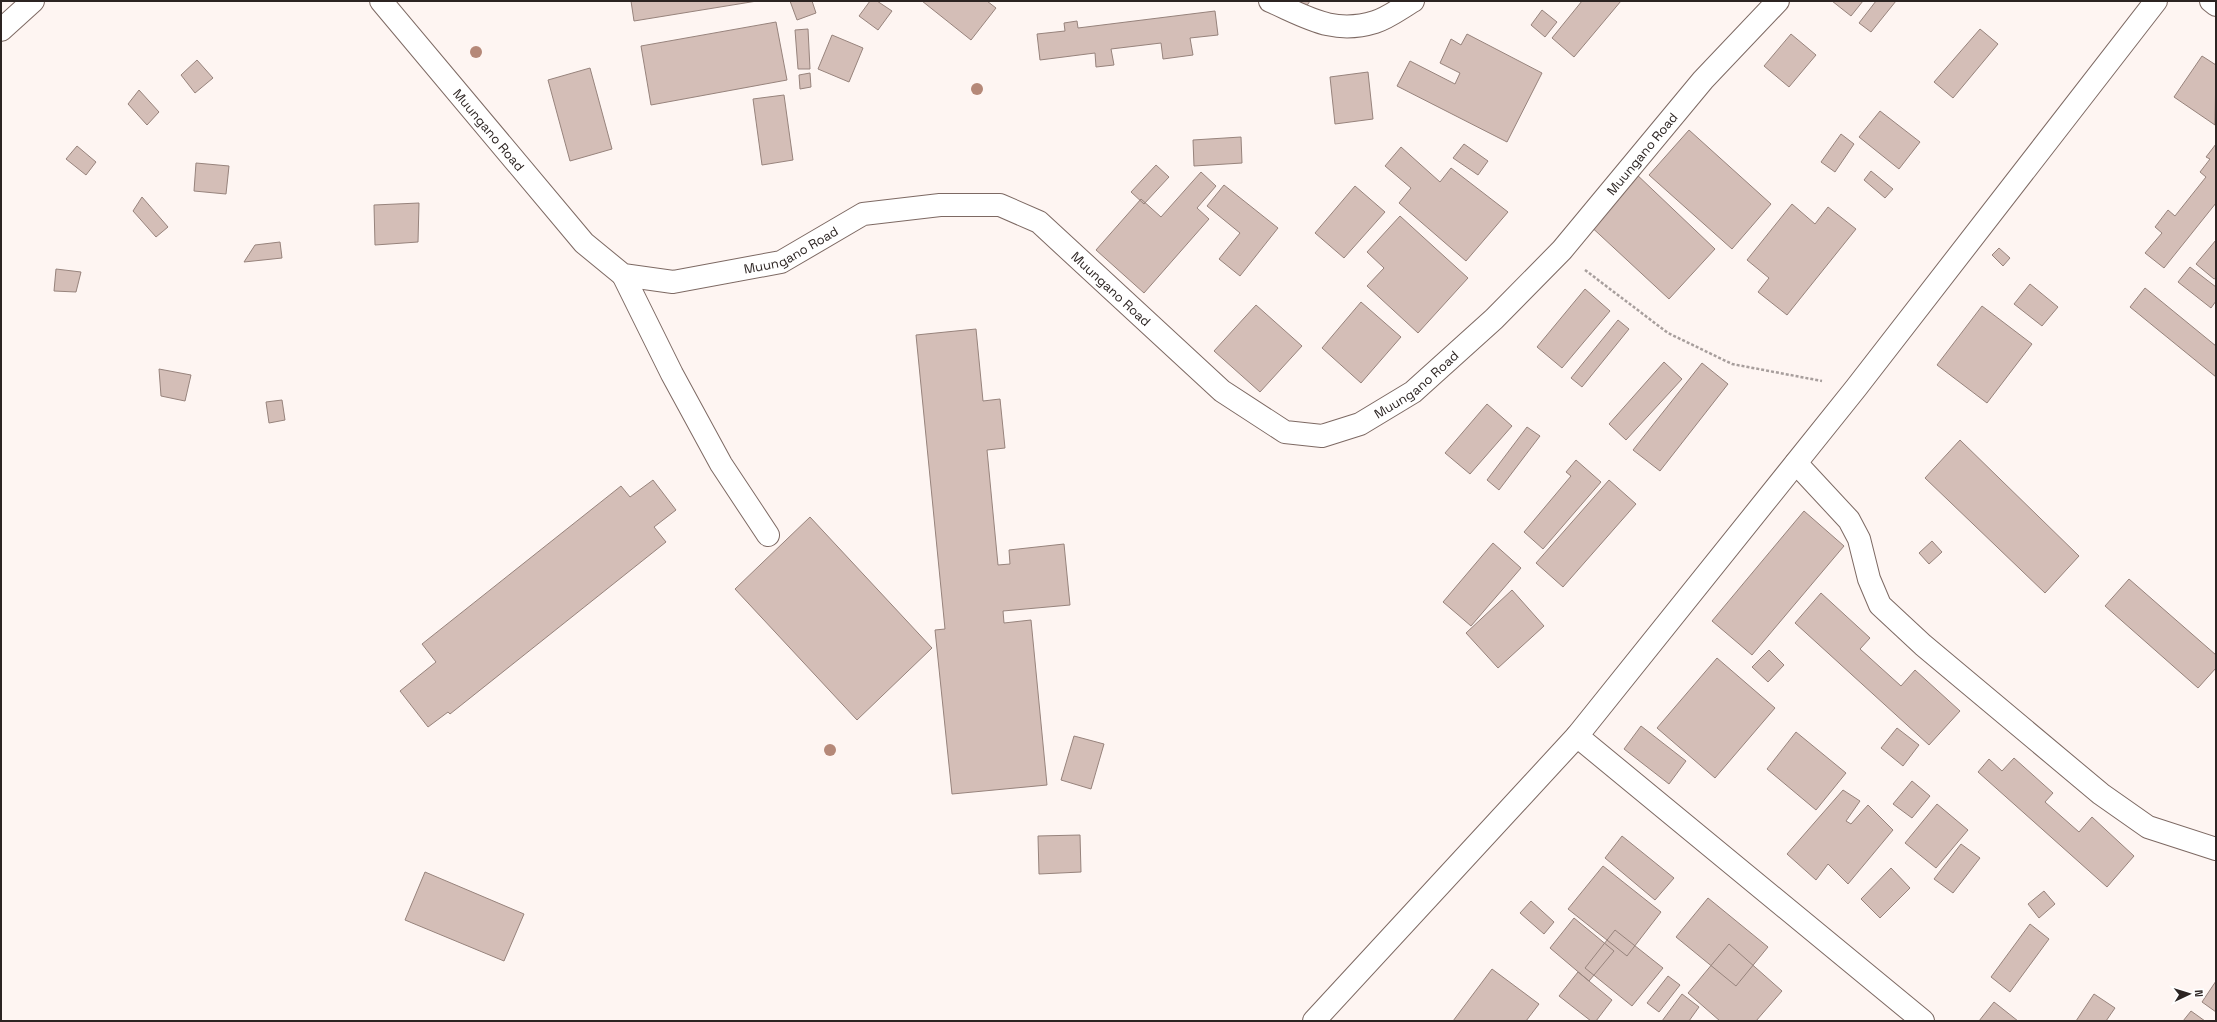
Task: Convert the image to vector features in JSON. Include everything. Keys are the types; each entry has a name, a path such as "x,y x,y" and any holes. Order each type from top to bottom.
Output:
{"street":[{"path":"1,30 33,1"},
{"name":"Muungano Road","path":"381,1 584,243 623,275 673,282 781,262 863,214 940,205 1000,205 1039,222 1222,391 1285,432 1322,436 1360,424 1413,392 1494,319 1562,250 1704,80 1778,1"},
{"path":"1270,1 1326,25 1344,28 1376,22 1413,1"},
{"path":"1314,1021 1577,736 1856,388 2156,1"},
{"path":"2211,1 2216,5"},
{"path":"623,275 672,374 720,464 768,535"},
{"path":"1796,463 1849,520 1859,539 1869,579 1880,605 1923,645 2107,798 2148,827 2216,849"},
{"path":"1577,736 1923,1021"}],"path":[{"path":"1562,250 1596,280 1668,333 1732,364 1856,388"}],"building":[{"path":"631,1 757,1 634,21"},
{"path":"790,1 812,1 816,13 797,20"},
{"path":"870,1 877,1 892,11 878,30 859,16"},
{"path":"922,1 987,1 996,8 971,40"},
{"path":"1297,1 1310,1 1306,7"},
{"path":"1582,1 1621,1 1574,57 1552,38"},
{"path":"1832,1 1863,1 1851,16"},
{"path":"1876,1 1896,1 1871,32 1859,23"},
{"path":"1542,10 1557,22 1545,37 1531,25"},
{"path":"1215,11 1218,35 1190,38 1193,55 1163,59 1161,43 1111,49 1114,65 1096,67 1095,53 1040,60 1037,34 1065,31 1064,23 1077,21 1078,28"},
{"path":"776,22 787,80 651,105 641,46"},
{"path":"808,29 810,69 798,69 795,30"},
{"path":"1980,29 1998,44 1953,98 1934,82"},
{"path":"1467,34 1542,73 1507,142 1397,86 1410,61 1455,84 1460,73 1440,63 1451,39 1461,45"},
{"path":"1791,34 1816,55 1789,87 1764,66"},
{"path":"832,35 863,48 849,82 818,69"},
{"path":"2202,56 2216,65 2215,125 2174,97"},
{"path":"197,60 213,78 195,93 181,75"},
{"path":"590,68 612,149 570,161 548,80"},
{"path":"1368,72 1373,119 1335,124 1330,77"},
{"path":"810,73 811,87 800,89 799,75"},
{"path":"139,90 159,112 147,125 128,104"},
{"path":"784,95 793,160 762,165 753,99"},
{"path":"1880,111 1920,142 1899,169 1859,137"},
{"path":"1689,130 1771,204 1732,249 1649,175"},
{"path":"1841,134 1854,144 1835,172 1821,162"},
{"path":"1241,137 1242,163 1194,166 1193,140"},
{"path":"1464,144 1488,161 1478,175 1453,158"},
{"path":"2216,144 2216,203 2164,268 2145,253 2162,233 2155,227 2168,210 2175,216 2206,177 2200,172 2210,159 2206,157"},
{"path":"77,146 96,162 86,175 66,159"},
{"path":"1401,147 1440,182 1451,168 1508,212 1466,261 1399,203 1411,188 1385,166"},
{"path":"196,163 229,166 226,194 194,191"},
{"path":"1156,165 1169,177 1144,204 1131,192"},
{"path":"1633,171 1715,249 1669,299 1586,222"},
{"path":"1871,171 1893,189 1885,198 1864,180"},
{"path":"1201,172 1216,186 1197,208 1209,219 1144,293 1096,250 1141,199 1161,217"},
{"path":"1224,185 1278,228 1240,276 1219,259 1240,233 1207,206"},
{"path":"1355,186 1385,212 1344,258 1315,233"},
{"path":"142,197 168,227 156,237 133,211"},
{"path":"419,203 418,242 375,245 374,205"},
{"path":"1792,204 1815,224 1828,207 1856,229 1787,315 1758,292 1769,278 1747,260"},
{"path":"1400,216 1468,278 1418,333 1367,286 1384,268 1367,252"},
{"path":"2216,240 2216,278 2214,279 2196,264"},
{"path":"280,242 282,258 244,262 255,245"},
{"path":"1999,248 2010,258 2003,266 1992,255"},
{"path":"2190,267 2216,287 2216,301 2211,308 2178,282"},
{"path":"56,269 81,272 76,292 54,291"},
{"path":"2030,284 2058,307 2042,326 2014,304"},
{"path":"2145,288 2216,346 2216,377 2130,307"},
{"path":"1585,289 1610,311 1562,368 1537,347"},
{"path":"1361,302 1401,337 1361,383 1322,348"},
{"path":"1256,305 1302,346 1260,392 1214,351"},
{"path":"1982,306 2032,344 1987,403 1937,365"},
{"path":"1618,320 1629,329 1582,387 1571,378"},
{"path":"976,329 983,401 1000,399 1005,448 987,450 998,565 1010,564 1009,550 1064,544 1070,605 1003,611 1004,623 1031,620 1047,785 952,794 935,630 945,629 916,335"},
{"path":"1664,362 1682,379 1626,440 1609,424"},
{"path":"1702,363 1728,384 1660,471 1633,450"},
{"path":"159,369 191,375 185,401 161,396"},
{"path":"282,400 285,420 269,423 266,402"},
{"path":"1487,404 1512,426 1470,474 1445,453"},
{"path":"1527,427 1540,436 1499,490 1487,480"},
{"path":"1960,440 2079,556 2045,593 1925,478"},
{"path":"1576,460 1601,482 1543,549 1524,532 1571,476 1566,472"},
{"path":"653,480 676,510 654,527 666,542 450,714 448,712 428,727 400,691 436,662 422,644 621,486 630,497"},
{"path":"1609,480 1636,504 1563,587 1536,563"},
{"path":"1804,511 1844,546 1752,655 1712,621"},
{"path":"810,517 932,648 857,720 735,589"},
{"path":"1932,541 1942,552 1929,564 1919,553"},
{"path":"1493,543 1521,568 1471,626 1443,602"},
{"path":"2129,579 2216,655 2216,668 2198,688 2105,606"},
{"path":"1512,590 1544,626 1498,668 1466,633"},
{"path":"1821,593 1870,638 1860,649 1901,686 1915,670 1960,711 1929,745 1795,623"},
{"path":"1769,650 1784,665 1768,682 1752,667"},
{"path":"1717,658 1775,708 1715,778 1657,728"},
{"path":"1641,726 1686,761 1669,784 1624,749"},
{"path":"1897,728 1919,745 1903,766 1881,748"},
{"path":"1796,732 1846,773 1816,810 1767,769"},
{"path":"1074,736 1104,744 1091,789 1061,780"},
{"path":"2014,758 2053,793 2045,802 2079,832 2092,817 2134,856 2107,887 1978,772 1989,759 2002,771"},
{"path":"1912,781 1930,796 1912,818 1893,804"},
{"path":"1843,790 1860,801 1846,821 1851,824 1868,805 1893,830 1848,884 1828,864 1816,880 1787,854"},
{"path":"1937,804 1968,830 1936,868 1905,843"},
{"path":"1080,835 1081,872 1039,874 1038,836"},
{"path":"1622,836 1674,878 1655,900 1605,858"},
{"path":"1961,844 1980,858 1953,893 1934,879"},
{"path":"1603,866 1661,912 1627,956 1568,909"},
{"path":"1891,868 1910,888 1880,918 1861,899"},
{"path":"425,872 524,914 504,961 405,920"},
{"path":"2044,891 2055,904 2039,918 2028,904"},
{"path":"1708,898 1768,947 1736,986 1676,937"},
{"path":"1531,901 1554,922 1544,934 1520,913"},
{"path":"1574,918 1614,951 1589,981 1550,948"},
{"path":"2030,924 2049,939 2010,992 1991,977"},
{"path":"1615,930 1663,968 1632,1006 1585,968"},
{"path":"1729,944 1782,991 1756,1021 1720,1021 1688,993"},
{"path":"1492,969 1539,1004 1526,1021 1453,1021"},
{"path":"1578,972 1612,1000 1596,1021 1591,1021 1559,996"},
{"path":"1668,976 1680,985 1659,1012 1647,1003"},
{"path":"2216,981 2216,1012 2202,1002"},
{"path":"1682,994 1699,1007 1689,1021 1662,1021"},
{"path":"2094,994 2115,1008 2106,1021 2076,1021"},
{"path":"1994,1002 2018,1021 1979,1021"},
{"path":"2191,1011 2205,1021 2183,1021"}]}
